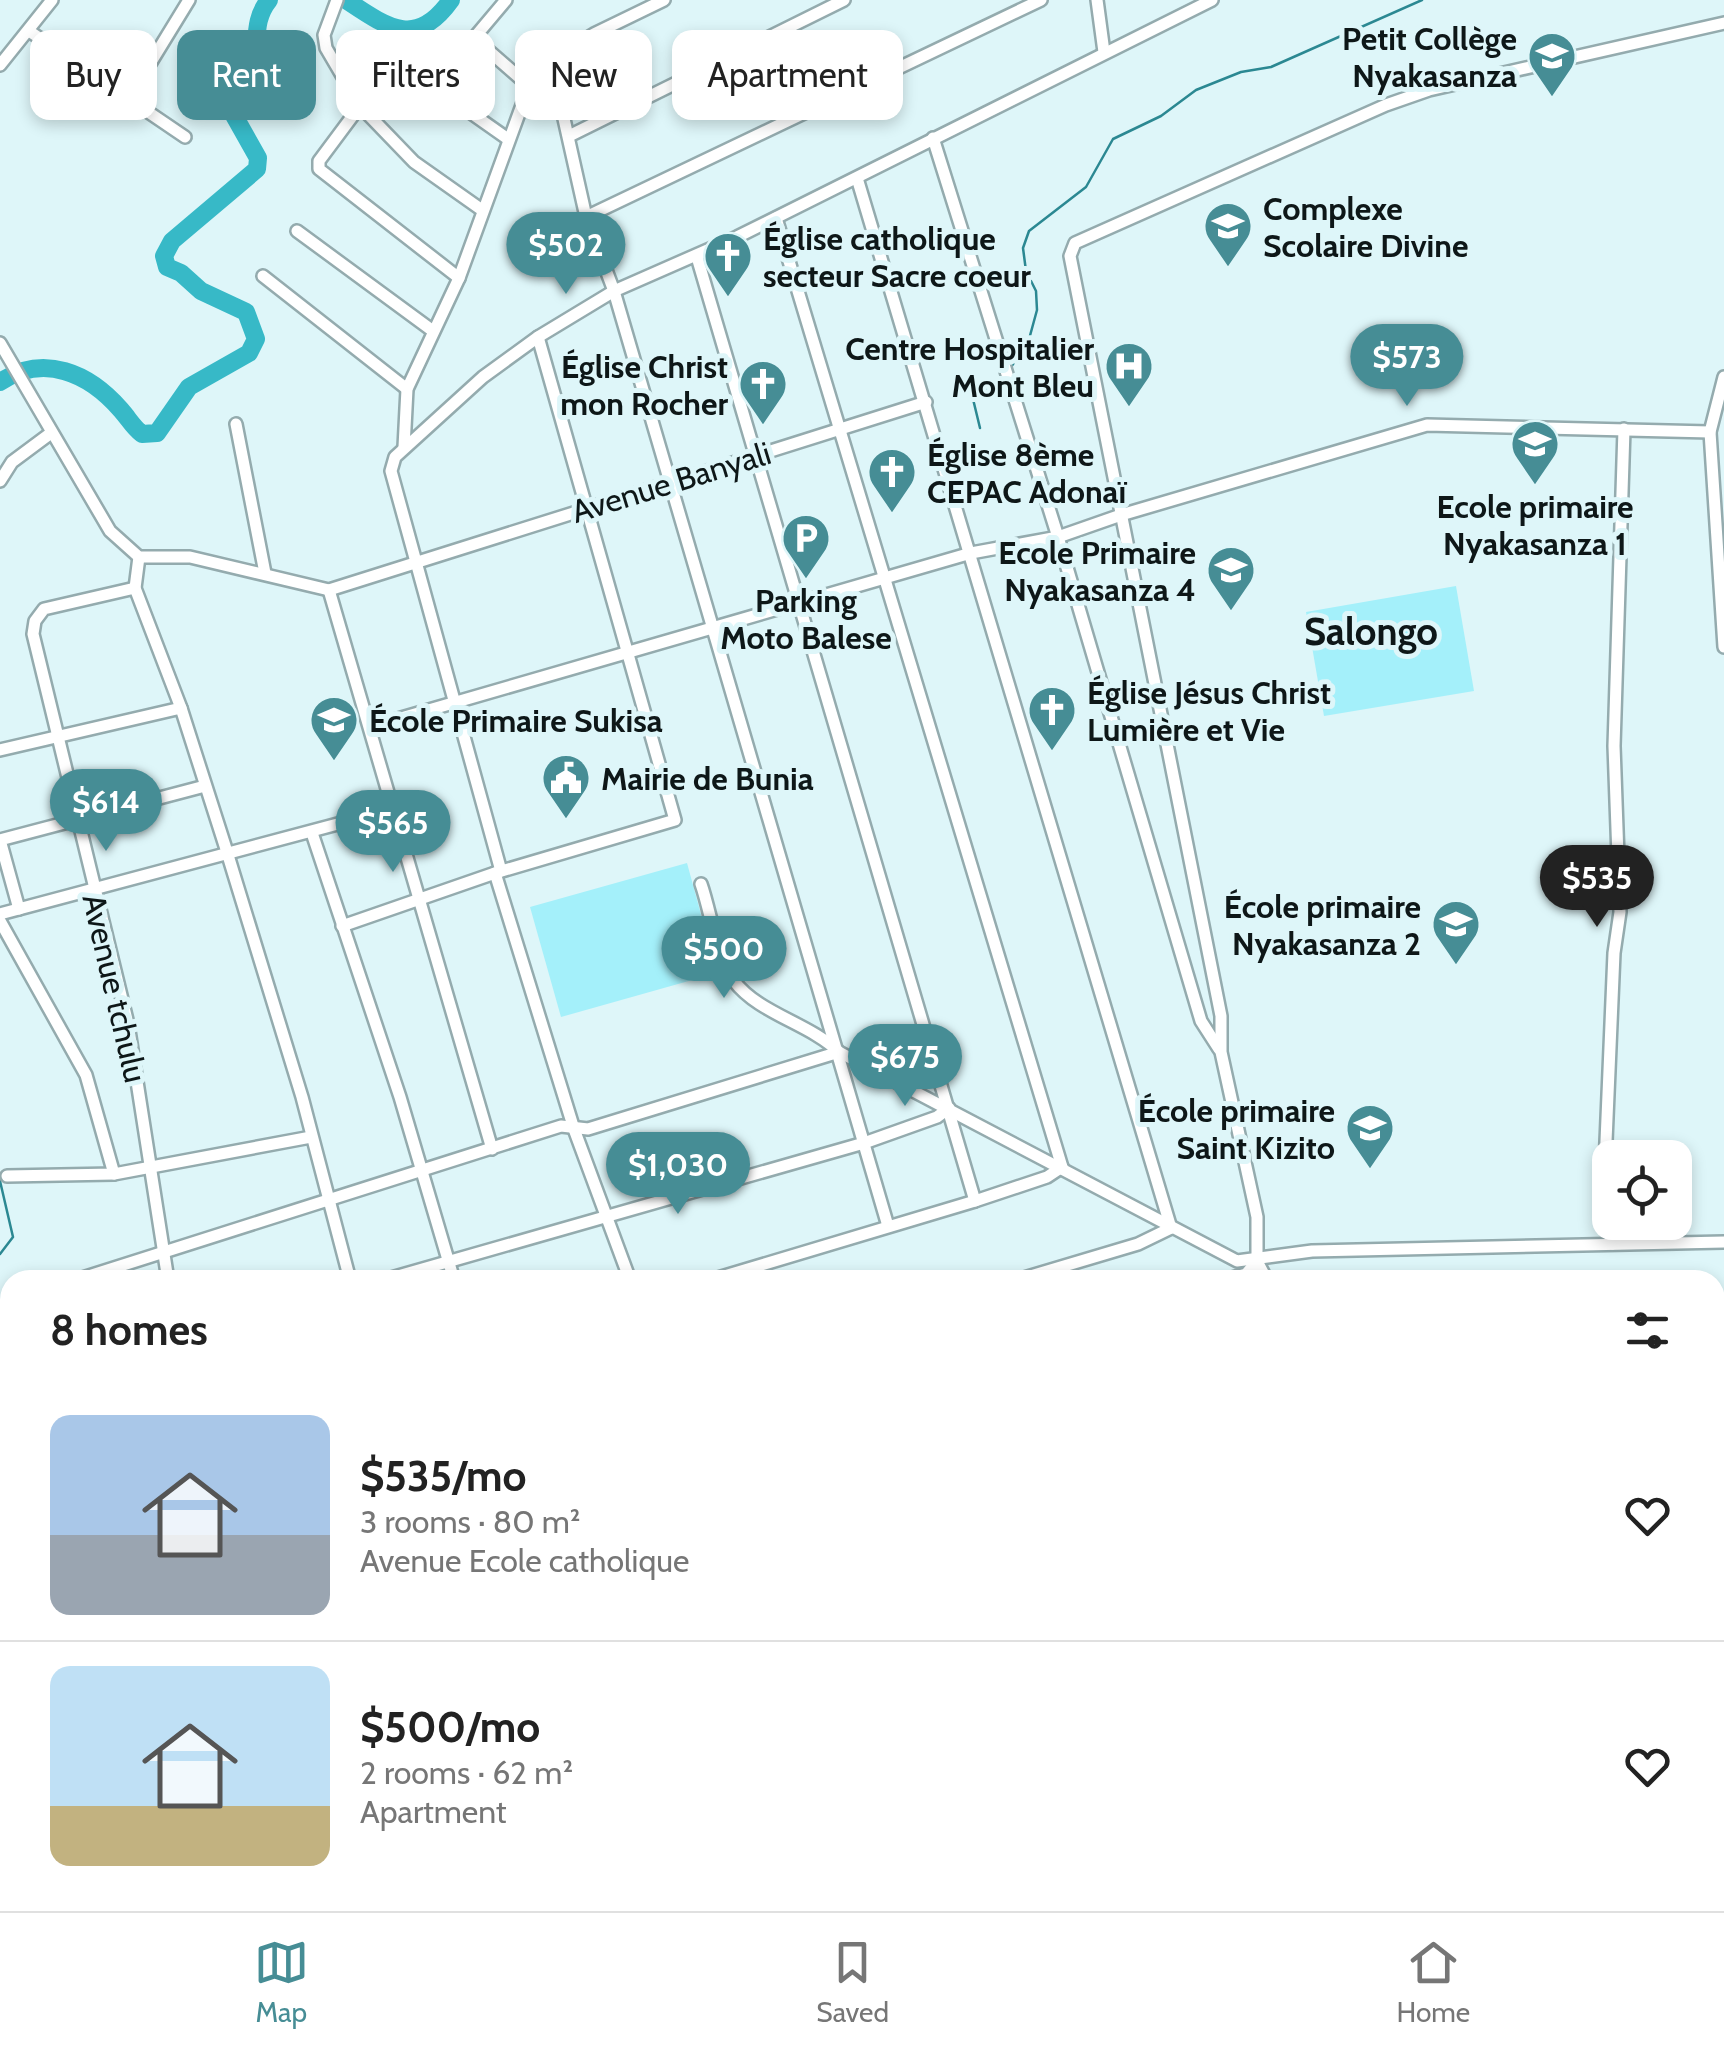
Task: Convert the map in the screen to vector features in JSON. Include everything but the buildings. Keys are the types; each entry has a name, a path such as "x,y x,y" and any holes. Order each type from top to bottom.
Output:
{"street":[{"path":"2,56 29,32 52,0"},
{"path":"157,53 189,0"},
{"path":"506,0 474,38 515,71"},
{"path":"602,30 664,0"},
{"path":"569,136 844,0"},
{"path":"586,217 1041,0"},
{"path":"1097,0 1104,52"},
{"path":"627,1270 574,1130 498,872 391,471 404,447 483,377 538,337 614,291 696,257 1212,0"},
{"path":"336,3 324,35 336,65"},
{"path":"1262,1270 1257,1261 1257,1217 1221,1052 1220,1016 1070,256 1076,243 1386,105 1429,90 1724,23"},
{"path":"157,117 185,137"},
{"path":"350,120 319,161 319,169 459,278"},
{"path":"374,120 414,162 482,210"},
{"path":"480,120 508,140"},
{"path":"404,447 406,389 459,278 518,120"},
{"path":"564,120 586,217 614,291 888,1226"},
{"path":"933,138 1058,537 1202,1021 1221,1052"},
{"path":"857,178 1171,1228"},
{"path":"776,218 1062,1167"},
{"path":"297,232 433,331"},
{"path":"696,257 976,1201"},
{"path":"263,276 406,389"},
{"path":"342,926 498,872 675,820 538,337"},
{"path":"0,343 110,531 139,557 190,557 329,590 492,1149"},
{"path":"1724,376 1710,432 1720,533 1724,647"},
{"name":"Avenue Banyali","path":"329,590 926,402"},
{"path":"236,424 265,573"},
{"path":"370,728 626,650 971,553 1058,537 1121,514 1427,425 1710,432"},
{"path":"1607,1140 1613,966 1620,912 1614,746 1624,429"},
{"path":"0,481 12,462 51,433"},
{"path":"139,557 135,588 181,708 227,852 347,1270"},
{"name":"Avenue tchulu","path":"135,588 44,609 34,620 34,634 128,1024 166,1270"},
{"path":"0,750 181,708"},
{"path":"20,909 0,840 205,786"},
{"path":"114,1174 86,1074 0,917 394,809"},
{"path":"312,833 451,1270"},
{"path":"702,884 731,978 744,992 826,1040 839,1052 1237,1261 1312,1251 1724,1242"},
{"path":"108,1270 562,1126 574,1130 839,1052"},
{"path":"418,1270 864,1143 937,1117 949,1108"},
{"path":"1608,1133 1610,1140"},
{"path":"7,1176 114,1174 311,1137"},
{"path":"744,1270 976,1201 1047,1177 1062,1167"},
{"path":"1051,1270 1138,1244 1171,1228"},
{"path":"1613,1240 1613,1244"},
{"path":"1639,1240 1641,1244"},
{"path":"1249,1270 1257,1261"}],"shaded area":[{"path":"1456,586 1474,691 1324,716 1306,612"},
{"path":"687,863 717,973 561,1017 530,907"}],"waterway":[{"path":"0,382 33,369 65,371 95,386 142,434 157,433 189,387 249,353 256,339 246,312 201,291 181,273 167,267 164,256 172,241 257,169 258,158 231,110 251,74 258,24 269,0"},
{"path":"346,0 375,19 401,29 426,25 451,0"},
{"path":"1011,367 1028,343 1037,310 1036,291 1026,271 1023,248 1029,231 1086,187 1113,139 1161,116 1196,90 1241,72 1271,67 1422,0"},
{"path":"980,428 973,399 1004,375"},
{"path":"0,1181 13,1237 0,1254"}],"place":[{"name":"Petit Collège Nyakasanza","path":"1552,98"},
{"name":"Complexe Scolaire Divine","path":"1228,268"},
{"name":"Église catholique secteur Sacre coeur","path":"728,298"},
{"name":"Centre Hospitalier Mont Bleu","path":"1129,408"},
{"name":"Église Christ mon Rocher","path":"763,426"},
{"name":"Ecole primaire Nyakasanza 1","path":"1535,486"},
{"name":"Église 8ème CEPAC Adonaï","path":"892,514"},
{"name":"Parking Moto Balese","path":"806,580"},
{"name":"Ecole Primaire Nyakasanza 4","path":"1231,612"},
{"name":"Église Jésus Christ Lumière et Vie","path":"1052,752"},
{"name":"École Primaire Sukisa","path":"334,762"},
{"name":"Mairie de Bunia","path":"566,820"},
{"name":"École primaire Nyakasanza 2","path":"1456,966"},
{"name":"École primaire Saint Kizito","path":"1370,1170"}],"district":[{"name":"Salongo","path":"1371,631"}]}
